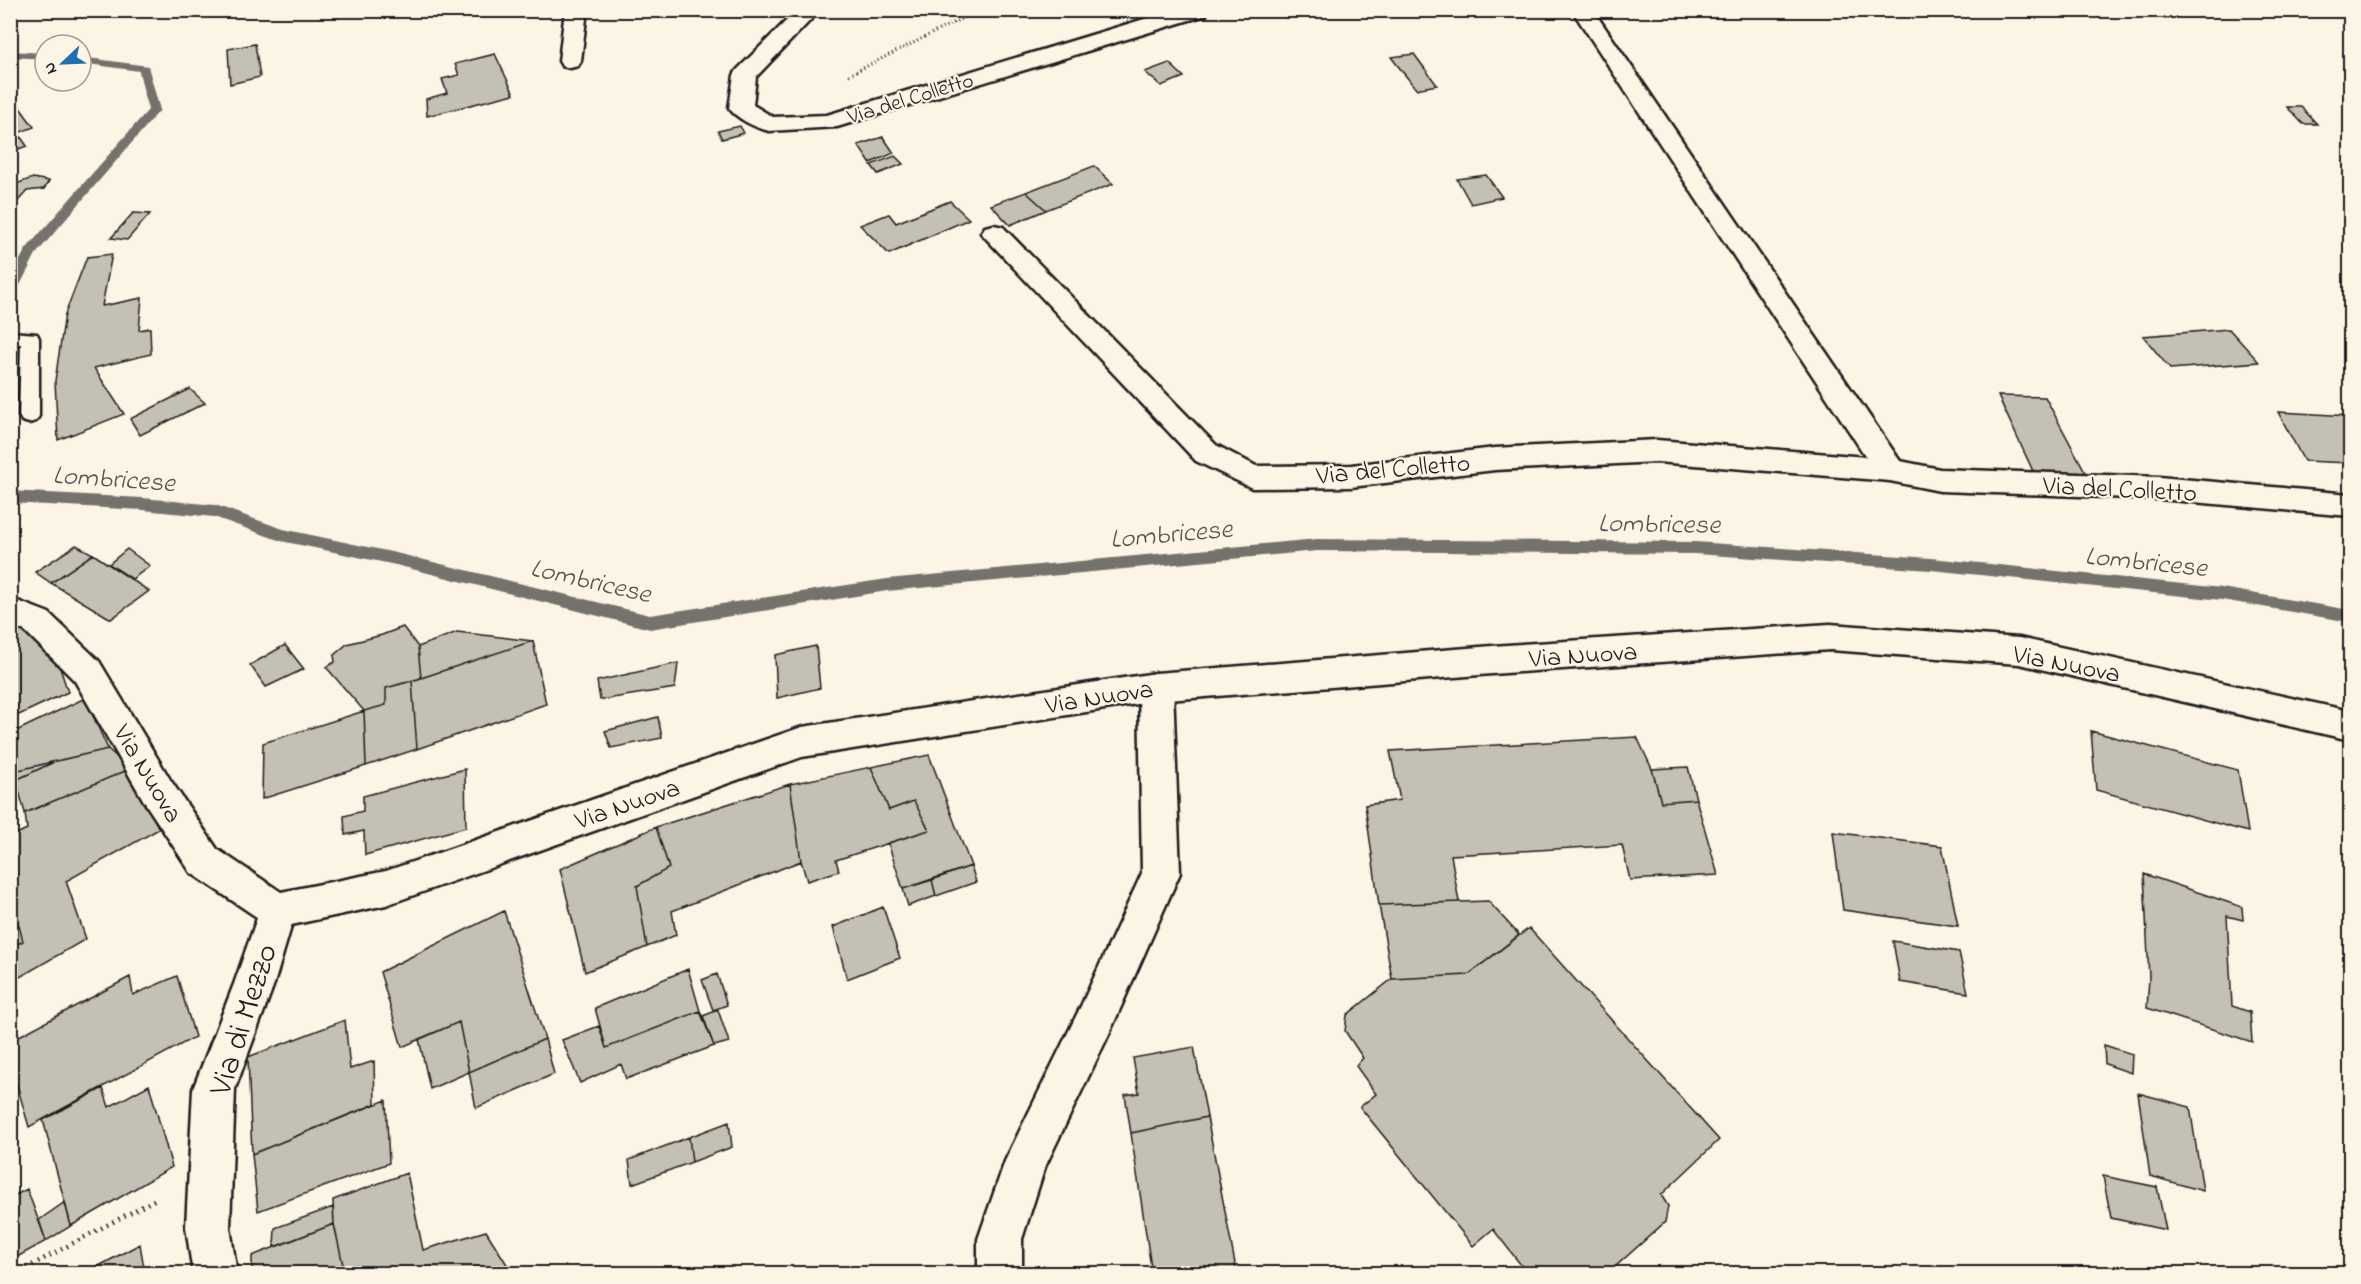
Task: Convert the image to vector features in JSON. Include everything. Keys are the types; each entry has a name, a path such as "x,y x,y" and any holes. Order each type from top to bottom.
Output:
{"street":[{"path":"570,62 576,10"},
{"name":"Via del Colletto","path":"810,10 745,75 741,108 769,124 829,122 1198,10"},
{"path":"1582,10 1890,470"},
{"name":"Via del Colletto","path":"994,233 1206,453 1252,477 1351,476 1495,459 1657,451 1890,470 1941,480 2159,488 2350,506"},
{"name":"Via Nuova","path":"10,610 37,622 87,671 159,792 204,861 277,910 386,888 802,741 1156,687 1492,660 1830,638 2019,651 2350,726"},
{"path":"1000,1274 1000,1239 1026,1161 1095,1020 1161,873 1156,687"},
{"name":"Via di Mezzo","path":"215,1274 208,1227 214,1089 254,984 277,910"}],"lane":[{"path":"15,338 30,338 28,416"}],"path":[{"path":"845,77 979,10"},
{"path":"15,1274 210,1171"}],"building":[{"path":"255,44 260,77 230,84 228,49"},
{"path":"495,54 514,94 427,116 426,99 447,93 442,79 459,75 455,64"},
{"path":"1414,54 1437,85 1416,89 1391,57"},
{"path":"1169,63 1184,77 1161,86 1145,72"},
{"path":"15,101 34,127 18,133 27,146 10,155 10,103"},
{"path":"2287,107 2301,107 2317,124 2303,124"},
{"path":"740,126 744,133 722,139 718,131"},
{"path":"883,137 894,153 870,163 858,145"},
{"path":"895,156 903,164 878,174 871,165"},
{"path":"1094,166 1113,184 1046,210 1026,192"},
{"path":"1486,175 1502,197 1471,204 1457,179"},
{"path":"33,178 49,181 44,189 27,191 18,201 10,202 10,186"},
{"path":"1026,192 1046,210 1010,225 991,205"},
{"path":"950,201 969,219 889,254 860,225 889,214 896,223"},
{"path":"133,213 150,214 127,240 111,238"},
{"path":"112,254 102,306 142,298 139,330 150,328 151,354 94,368 124,414 58,440 55,381 65,314 87,257"},
{"path":"2229,329 2259,362 2170,369 2143,336"},
{"path":"190,389 205,403 140,435 130,419"},
{"path":"1998,396 2045,397 2087,475 2033,471"},
{"path":"2278,412 2350,416 2350,463 2304,461"},
{"path":"76,545 93,554 51,583 35,572"},
{"path":"127,549 150,566 132,579 109,564"},
{"path":"93,554 149,591 111,619 51,583"},
{"path":"10,621 58,662 68,692 10,719"},
{"path":"403,627 418,647 421,678 386,688 386,705 364,711 326,667 335,662 334,655 347,644"},
{"path":"457,632 533,641 421,678 418,647"},
{"path":"533,641 546,704 417,749 412,681"},
{"path":"285,645 304,669 266,687 250,665"},
{"path":"816,646 820,688 777,698 775,655"},
{"path":"678,663 675,688 600,700 597,681"},
{"path":"412,681 417,749 366,766 364,711 386,705 386,688"},
{"path":"85,698 108,749 10,772 10,734"},
{"path":"364,711 366,766 262,799 263,743"},
{"path":"658,717 662,738 611,748 605,731"},
{"path":"2091,731 2238,770 2248,832 2096,790"},
{"path":"1637,737 1652,769 1661,802 1696,799 1718,875 1630,880 1622,845 1451,855 1459,902 1379,905 1365,805 1400,800 1390,751"},
{"path":"108,749 130,769 25,813 16,780 56,761"},
{"path":"929,755 971,866 903,889 888,843 929,830 914,801 889,810 871,767"},
{"path":"56,761 16,780 10,781 10,772"},
{"path":"871,767 889,810 914,801 929,830 836,860 839,871 807,881 801,861 790,784"},
{"path":"1688,767 1696,799 1661,802 1652,769"},
{"path":"130,769 159,829 66,881 86,939 13,981 10,974 10,948 23,941 10,892 10,837 27,829 25,813"},
{"path":"465,769 466,827 365,855 364,831 345,835 344,816 363,811 363,796"},
{"path":"790,784 801,861 672,911 676,935 647,947 637,886 669,868 656,827"},
{"path":"656,827 669,868 637,886 647,947 585,972 560,869"},
{"path":"1833,832 1942,846 1958,926 1843,910"},
{"path":"971,866 976,882 936,896 932,880"},
{"path":"2144,874 2242,907 2243,920 2227,916 2232,1006 2250,1012 2252,1042 2147,1008 2149,978"},
{"path":"932,880 936,896 908,906 903,889"},
{"path":"10,892 23,941 10,948"},
{"path":"1488,901 1519,935 1468,975 1392,979 1379,905"},
{"path":"883,907 900,958 847,979 833,927"},
{"path":"504,911 545,1039 469,1072 459,1022 402,1047 380,972"},
{"path":"1529,928 1719,1140 1661,1195 1668,1206 1665,1222 1607,1274 1528,1274 1493,1229 1473,1246 1360,1107 1376,1094 1356,1066 1363,1058 1345,1031 1347,1015 1392,979 1468,975"},
{"path":"1893,941 1959,952 1968,993 1900,982"},
{"path":"688,969 700,1011 606,1048 595,1008"},
{"path":"717,974 727,1005 713,1010 702,980"},
{"path":"177,976 195,1037 29,1127 10,1061 10,1041 130,977 133,995"},
{"path":"718,1010 729,1042 714,1046 703,1016"},
{"path":"700,1011 714,1046 626,1079 621,1064 580,1083 562,1040 599,1026 606,1048"},
{"path":"345,1020 350,1069 374,1061 375,1104 252,1154 248,1057"},
{"path":"459,1022 469,1072 430,1089 419,1039"},
{"path":"545,1039 554,1074 476,1108 469,1072"},
{"path":"2104,1045 2132,1054 2131,1073 2105,1064"},
{"path":"1194,1047 1207,1117 1131,1133 1125,1095 1139,1093 1133,1058"},
{"path":"149,1085 172,1167 71,1226 43,1120 103,1088 109,1107"},
{"path":"2138,1093 2190,1107 2203,1191 2150,1176"},
{"path":"386,1100 389,1163 258,1211 252,1154"},
{"path":"1207,1117 1237,1274 1152,1274 1131,1133"},
{"path":"729,1122 732,1147 692,1162 689,1137"},
{"path":"689,1137 692,1162 632,1184 629,1160"},
{"path":"407,1173 423,1250 486,1231 513,1274 345,1274 334,1224 333,1200"},
{"path":"2103,1176 2157,1187 2166,1230 2111,1218"},
{"path":"27,1189 46,1241 10,1261 10,1198"},
{"path":"65,1202 71,1226 46,1241 39,1220"},
{"path":"333,1207 334,1224 274,1247 275,1228"},
{"path":"334,1224 345,1274 252,1274 252,1256"},
{"path":"140,1244 145,1274 84,1274"}],"waterway":[{"name":"Lombricese","path":"10,54 33,55"},
{"name":"Lombricese","path":"10,291 31,252 154,110 144,68 93,62"},
{"name":"Lombricese","path":"10,497 143,504 215,511 281,535 396,559 650,622 887,585 1317,545 1695,548 1931,564 2222,594 2350,616"}]}
